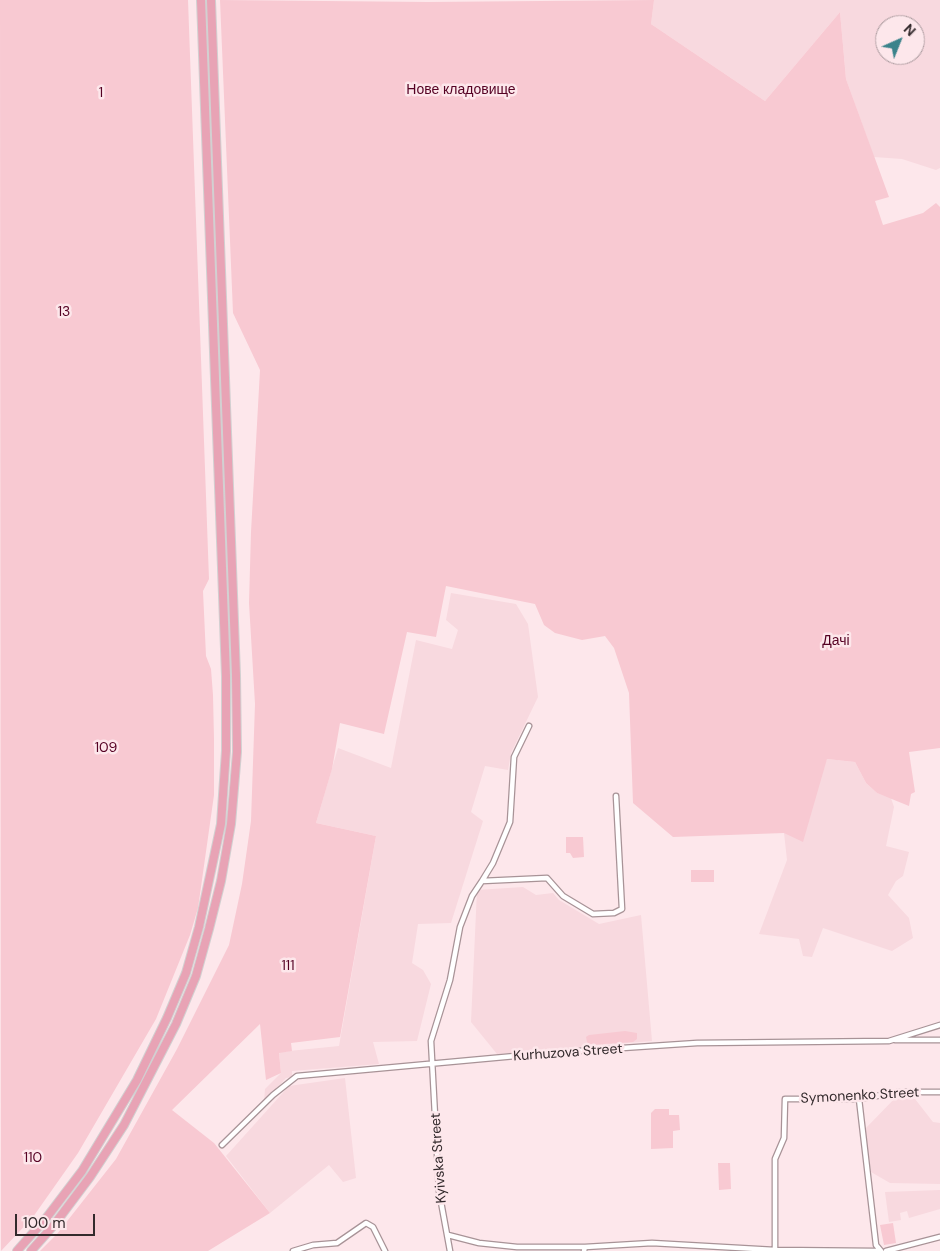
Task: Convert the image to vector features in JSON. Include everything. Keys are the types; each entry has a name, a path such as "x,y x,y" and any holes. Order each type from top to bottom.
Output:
{"main road":[{"path":"18,1251 47,1218 98,1146 137,1080 167,1018 186,973 199,927 221,824 226,751 226,676 201,0"},
{"path":"31,1251 54,1225 90,1177 124,1125 176,1024 196,976 210,928 231,824 237,752 236,675 211,0"}],"street":[{"name":"Kyivska Street","path":"450,1251 439,1191 434,1065 431,1041 450,980 460,927 472,896 493,863 510,822 514,757 529,726"},
{"path":"482,880 547,878 564,896 593,914 614,913 622,909 616,796"},
{"name":"Kurhuzova Street","path":"222,1145 273,1095 296,1076 385,1067 434,1065 548,1053 713,1042 889,1041 940,1026"},
{"path":"889,1041 940,1040"},
{"name":"Symonenko Street","path":"775,1251 775,1159 784,1138 784,1099 859,1098 899,1092 940,1092"},
{"path":"859,1098 876,1245 881,1251"},
{"path":"293,1251 313,1244 337,1243 366,1223 373,1227 385,1251"},
{"path":"448,1235 479,1243 517,1247 584,1249 652,1243 775,1251 876,1251"},
{"path":"886,1251 940,1237"}],"shaded area":[{"path":"654,0 940,0 940,168 936,170 902,159 874,157 846,79 840,12 765,101 651,24"},
{"path":"451,593 516,604 528,624 538,697 511,753 508,770 485,766 471,812 483,821 451,923 418,924 412,963 423,970 431,984 417,1041 373,1042 379,1064 292,1071 292,1077 286,1078 264,1102 265,1089 281,1073 279,1052 339,1046 376,836 316,823 338,748 391,768 416,640 452,649 458,630 446,620"},
{"path":"827,759 855,762 866,783 877,793 891,798 894,807 886,846 909,852 903,876 896,881 888,895 909,918 913,938 892,951 823,928 812,957 803,956 799,939 759,934 787,860 784,833"},
{"path":"523,887 536,895 553,893 559,900 599,924 641,915 652,1041 497,1054 471,1022 477,890"},
{"path":"345,1078 356,1178 343,1182 329,1165 270,1213 226,1156 289,1086"},
{"path":"899,1094 915,1099 933,1122 940,1123 940,1184 890,1183 871,1172 865,1129"},
{"path":"940,1190 940,1209 909,1218 907,1211 900,1213 901,1220 889,1222 885,1192"}],"green space":[{"path":"0,0 188,0 209,579 203,591 206,656 211,669 213,695 214,739 214,795 198,908 190,935 156,1019 78,1153 33,1217 1,1251"},
{"path":"220,0 428,2 654,0 651,24 765,101 840,12 846,79 889,197 875,201 883,225 923,213 936,203 940,207 940,748 909,752 915,792 911,794 909,806 877,793 866,783 855,762 827,759 803,842 784,833 673,837 633,803 629,693 614,648 605,636 582,640 555,633 544,625 535,604 446,586 436,637 407,632 384,734 340,723 332,769 316,823 376,836 340,1037 291,1043 292,1051 279,1053 281,1073 266,1080 260,1024 172,1110 214,1143 270,1213 208,1251 40,1251 57,1234 116,1159 177,1049 229,945 242,884 251,821 255,704 249,603 260,370 233,313"},
{"path":"566,837 583,837 584,857 573,858 570,853 566,853"},
{"path":"691,870 714,870 714,882 691,882"},
{"path":"625,1031 637,1033 637,1039 633,1042 590,1045 587,1042 586,1037 589,1035"},
{"path":"655,1109 669,1109 669,1115 679,1115 680,1130 673,1131 673,1148 651,1149 651,1113"},
{"path":"718,1163 730,1163 731,1189 719,1190"},
{"path":"893,1223 896,1243 884,1245 880,1225"}],"park label":[{"name":"Нове кладовище","path":"461,90"},
{"name":"1","path":"101,93"},
{"name":"13","path":"64,312"},
{"name":"Дачі","path":"836,641"},
{"name":"109","path":"106,748"},
{"name":"111","path":"288,966"},
{"name":"110","path":"33,1158"}]}
